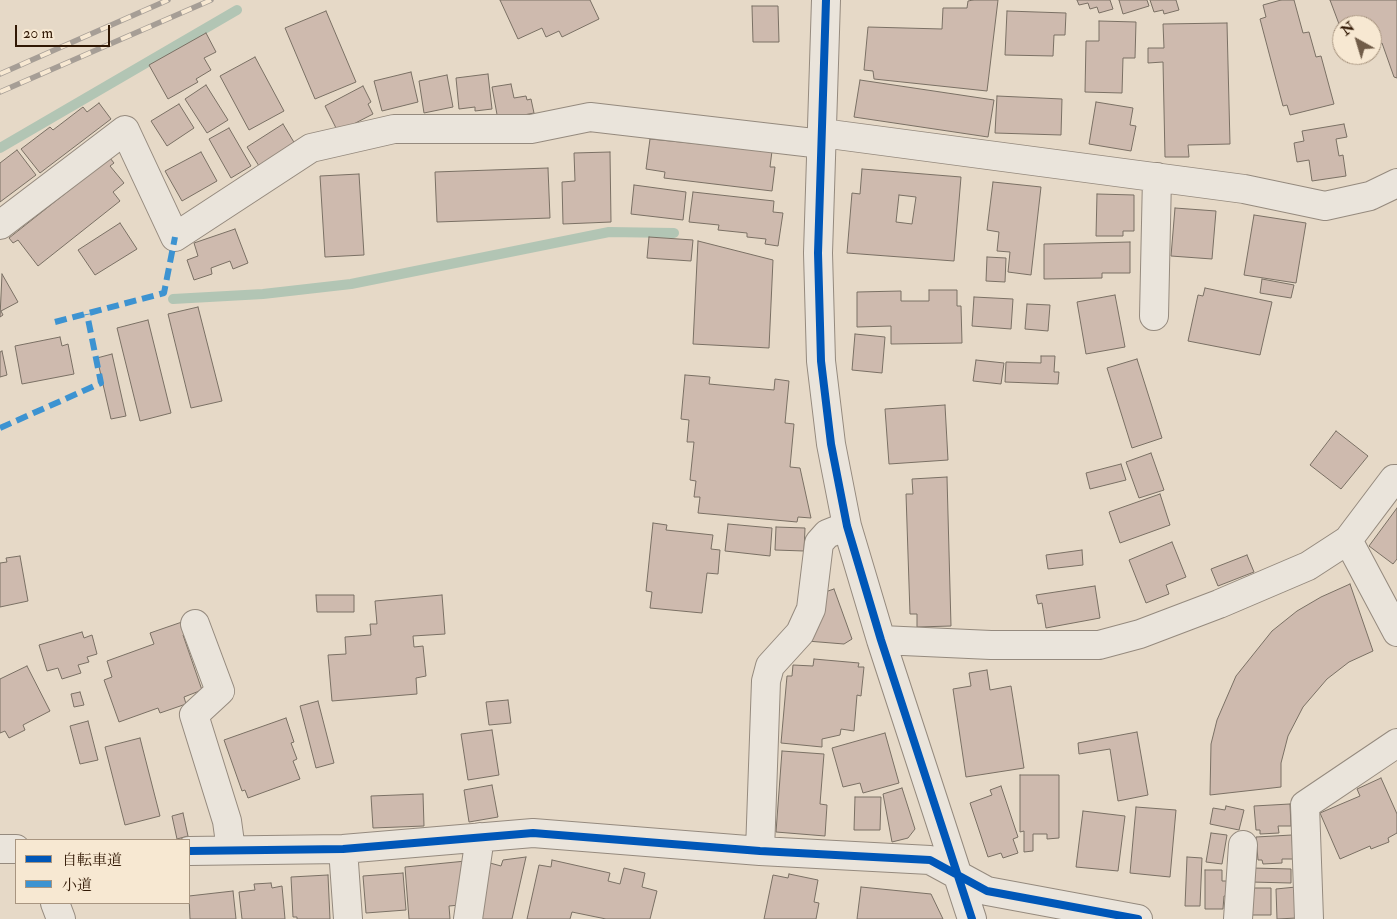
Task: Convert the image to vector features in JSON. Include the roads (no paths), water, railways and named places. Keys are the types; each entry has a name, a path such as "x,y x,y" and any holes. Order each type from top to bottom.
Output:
{"street":[{"path":"826,0 818,253 821,362 831,444 847,526 881,640 972,919"},
{"path":"0,225 125,130 175,237 311,148 394,129 531,128 590,117 822,138 1158,177 1244,188 1325,206 1370,196 1397,183"},
{"path":"1154,316 1158,177"},
{"path":"881,640 991,645 1099,645 1140,634 1219,604 1308,566 1348,540 1394,479 1397,479"},
{"path":"760,851 766,681 770,666 800,633 811,609 819,543 827,534 847,526"},
{"path":"1348,540 1397,632"},
{"path":"195,624 220,691 194,715 227,821 231,850"},
{"path":"1309,919 1304,805 1397,743"},
{"path":"190,851 343,849 533,833 760,851 930,860 956,872 987,891 1138,919"},
{"path":"468,919 480,838"},
{"path":"1238,919 1243,845"},
{"path":"0,849 15,850"},
{"path":"343,849 348,919"},
{"path":"55,904 61,919"}],"waterway":[{"path":"0,148 237,10"},
{"path":"173,299 263,294 351,284 609,232 674,233"}],"railway":[{"path":"0,74 168,0"},
{"path":"0,92 211,0"}]}
